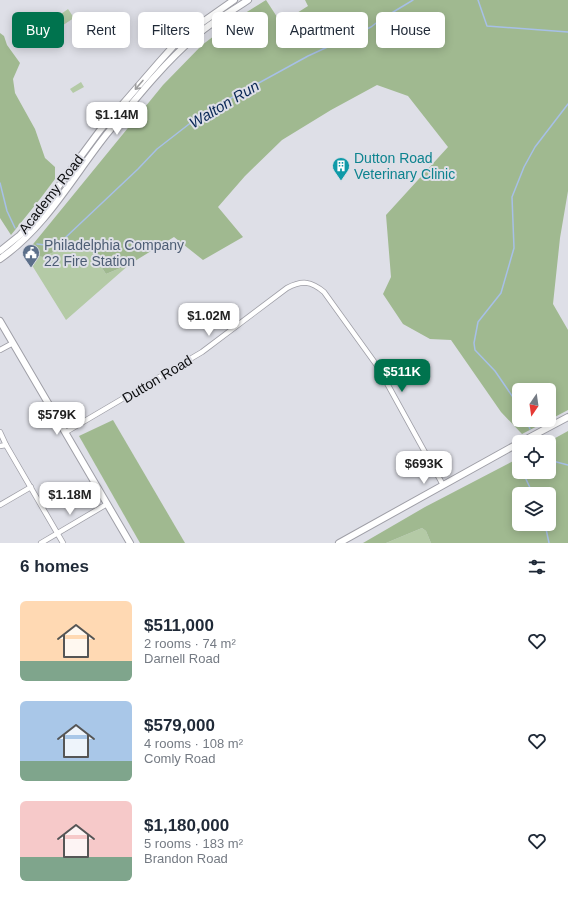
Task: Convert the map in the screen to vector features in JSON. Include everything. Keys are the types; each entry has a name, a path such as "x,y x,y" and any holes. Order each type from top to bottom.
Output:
{"main road":[{"name":"Academy Road","path":"0,251 32,222 101,129 178,41 234,0"},
{"name":"Academy Road","path":"0,259 24,239 51,210 105,136 170,60 197,35 248,0"},
{"path":"70,172 76,177"},
{"path":"0,321 130,543"},
{"path":"535,435 568,417"},
{"path":"339,543 512,447"}],"street":[{"name":"Dutton Road","path":"66,432 202,352 287,288 300,282 316,286 324,292 378,367 443,485"},
{"path":"0,350 13,343"},
{"path":"0,432 63,543"},
{"path":"0,446 6,445"},
{"path":"0,505 31,487"},
{"path":"41,543 107,504"}],"green space":[{"path":"266,0 276,15 276,48 368,48 368,12 298,12 308,6 305,0 568,0 568,191 560,238 553,304 568,330 568,410 556,416 556,383 512,383 512,424 501,412 451,340 430,339 403,324 383,294 391,277 386,215 448,147 408,96 377,85 331,110 282,140 245,176 218,207 243,237 203,260 174,237 130,264 106,274 89,248 75,242 43,257 25,254 163,85 199,48 204,48 204,44 212,38 212,48 268,48 268,12 247,12"},
{"path":"68,9 72,15 72,19 64,24 64,12"},
{"path":"0,33 4,36 7,45 20,63 13,79 15,93 35,129 45,158 55,167 55,179 11,235 0,218"},
{"path":"81,82 84,87 73,93 70,89"},
{"path":"75,242 89,248 106,274 130,264 66,320 25,254 43,257"},
{"path":"113,420 185,543 140,543 79,436"},
{"path":"515,427 536,427 522,434"},
{"path":"568,431 568,543 431,543 426,531 422,528 386,543 363,543 425,507 512,462 512,479 556,479 556,438"},
{"path":"422,528 426,531 431,543 386,543"}],"waterway":[{"name":"Walton Run","path":"37,244 53,245 66,237 157,149 202,114 308,56 371,27 413,0"},
{"name":"Walton Run","path":"478,0 487,26 568,32"},
{"name":"Walton Run","path":"512,396 495,371 475,350 474,343 478,322 501,293 514,248 512,197 524,167 535,147 568,104"},
{"name":"Walton Run","path":"0,183 7,211 15,228"},
{"name":"Walton Run","path":"556,462 568,465"},
{"path":"526,479 530,487"},
{"path":"546,531 549,543"}],"place":[{"name":"Dutton Road Veterinary Clinic","path":"341,181"},
{"name":"Philadelphia Company 22 Fire Station","path":"31,268"}]}
